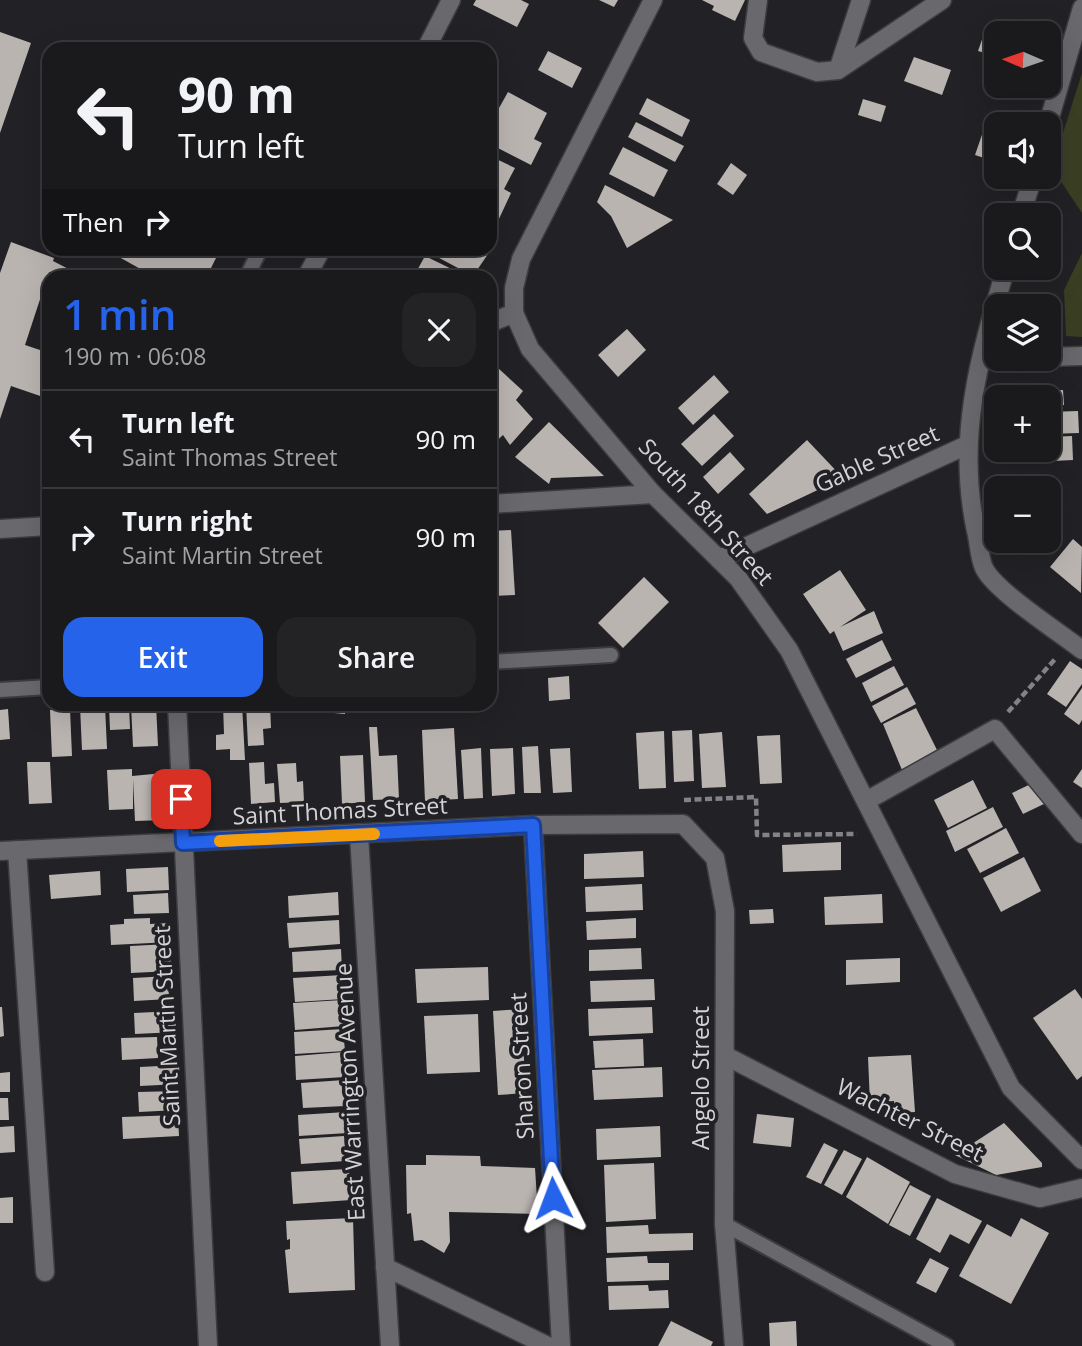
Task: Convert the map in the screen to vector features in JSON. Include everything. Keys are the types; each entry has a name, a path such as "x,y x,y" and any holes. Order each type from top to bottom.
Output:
{"street":[{"path":"430,42 451,0"},
{"name":"South 18th Street","path":"653,0 521,259 514,288 514,313 530,349 653,494 738,578 789,650 1011,1088 1082,1160"},
{"path":"758,0 754,38 761,52 817,72 838,70 942,0"},
{"path":"838,70 861,0"},
{"path":"1052,112 1082,8"},
{"path":"497,320 514,313"},
{"path":"1061,357 1082,356"},
{"name":"Gable Street","path":"719,559 895,475 967,445 984,371"},
{"path":"967,445 973,514 984,569 1018,603 1077,646"},
{"path":"497,504 653,494"},
{"path":"0,528 42,526"},
{"name":"Saint Martin Street","path":"177,711 208,1346"},
{"path":"866,801 995,729 1082,834"},
{"name":"Saint Thomas Street","path":"8,850 533,825 683,824"},
{"name":"Angelo Street","path":"683,824 715,858 722,898 726,1056 724,1224 734,1346"},
{"name":"Sharon Street","path":"533,825 561,1346"},
{"name":"East Warrington Avenue","path":"359,835 390,1346"},
{"path":"8,850 45,1272"},
{"name":"Wachter Street","path":"726,1056 956,1174 1040,1198 1082,1188"},
{"path":"385,1267 548,1346"}],"lane":[{"path":"497,662 611,655"},
{"path":"0,690 42,687"},
{"path":"724,1224 947,1346"}],"path":[{"path":"995,729 1077,646"},
{"path":"672,800 756,797 757,835 857,834"}],"green space":[{"path":"1082,73 1082,213 1061,182 1061,140"},
{"path":"1082,253 1082,337 1066,336 1064,290"}],"building":[{"path":"476,0 521,0 529,4 517,27 473,5"},
{"path":"599,0 618,0 614,7"},
{"path":"702,0 745,0 735,21 712,10 714,6"},
{"path":"0,32 31,43 0,133"},
{"path":"984,34 984,53 978,51"},
{"path":"548,51 582,68 572,88 538,70"},
{"path":"914,57 951,70 942,95 904,81"},
{"path":"508,92 547,113 534,139 542,143 531,165 497,148 497,107 499,108"},
{"path":"647,98 690,120 682,137 639,114"},
{"path":"863,99 886,106 881,122 858,115"},
{"path":"636,122 684,146 675,162 628,137"},
{"path":"984,129 984,158 975,155"},
{"path":"623,147 668,170 654,197 609,174"},
{"path":"497,159 515,168 504,189 511,193 497,223"},
{"path":"731,163 747,175 733,195 717,184"},
{"path":"605,185 673,220 627,248 611,216 597,202"},
{"path":"11,242 42,254 42,256 54,258 53,261 70,270 42,270 42,293 25,345 42,351 42,397 11,386 0,419 0,273"},
{"path":"217,256 210,270 142,270 119,257"},
{"path":"425,256 454,270 417,270"},
{"path":"435,256 487,256 477,270 462,270"},
{"path":"627,329 646,350 618,377 598,355"},
{"path":"497,369 523,391 516,400 533,419 510,445 503,435 497,441"},
{"path":"714,375 729,392 693,425 678,408"},
{"path":"1063,390 1064,405 1061,405"},
{"path":"1078,411 1079,433 1061,434 1061,412"},
{"path":"714,414 734,436 702,466 681,444"},
{"path":"549,422 604,476 551,478 549,484 515,457"},
{"path":"1061,436 1072,436 1073,460 1061,461"},
{"path":"807,440 843,478 767,514 749,494"},
{"path":"730,452 745,469 718,494 703,477"},
{"path":"511,530 515,595 497,596 497,531"},
{"path":"1073,539 1082,547 1081,593 1050,567"},
{"path":"840,570 866,610 840,627 874,611 883,633 843,651 834,631 830,634 803,594"},
{"path":"644,577 669,602 623,648 598,623"},
{"path":"882,640 892,660 856,678 846,659"},
{"path":"1070,661 1082,669 1082,684 1066,707 1047,694"},
{"path":"894,666 904,685 871,702 862,683"},
{"path":"569,676 570,699 549,701 548,678"},
{"path":"907,687 916,704 881,723 872,706"},
{"path":"1082,688 1082,720 1079,725 1064,714"},
{"path":"916,708 938,752 902,770 883,724"},
{"path":"8,709 10,739 0,740 0,710"},
{"path":"50,711 70,711 72,756 52,757"},
{"path":"80,711 105,711 107,749 82,750"},
{"path":"109,711 129,711 130,729 110,730"},
{"path":"131,711 156,711 158,746 133,747"},
{"path":"223,711 242,711 245,760 230,760 230,749 216,750 216,735 224,734"},
{"path":"246,711 270,711 271,728 263,729 264,745 248,746"},
{"path":"369,727 377,727 379,756 397,755 399,799 373,800"},
{"path":"454,728 458,799 425,801 422,730"},
{"path":"692,730 694,781 674,782 672,731"},
{"path":"664,731 666,788 639,789 636,733"},
{"path":"722,732 726,787 702,788 699,734"},
{"path":"780,735 782,783 760,784 757,736"},
{"path":"538,746 541,793 524,793 522,747"},
{"path":"481,748 483,798 464,799 461,750"},
{"path":"513,748 515,794 492,796 490,749"},
{"path":"570,748 572,792 553,793 550,749"},
{"path":"363,755 365,802 342,804 340,756"},
{"path":"27,762 50,762 52,803 29,804"},
{"path":"264,762 265,784 274,783 275,802 251,804 249,763"},
{"path":"296,763 297,782 303,781 304,802 280,803 277,764"},
{"path":"132,769 132,776 164,773 165,820 135,821 133,779 133,809 109,810 107,770"},
{"path":"1082,769 1082,788 1073,782"},
{"path":"973,780 987,808 948,828 934,800"},
{"path":"1035,782 1046,803 1023,814 1012,793"},
{"path":"993,807 1003,827 955,852 946,831"},
{"path":"1006,828 1019,853 980,873 967,849"},
{"path":"841,842 841,870 783,872 782,845"},
{"path":"643,851 644,877 584,879 584,854"},
{"path":"1024,857 1041,891 1001,912 983,878"},
{"path":"168,867 169,890 127,892 126,869"},
{"path":"100,871 101,895 51,899 49,875"},
{"path":"642,884 643,910 586,912 585,887"},
{"path":"338,892 339,915 289,918 288,896"},
{"path":"168,893 169,913 134,914 133,895"},
{"path":"882,894 883,923 825,925 824,897"},
{"path":"773,909 774,923 750,924 749,910"},
{"path":"150,918 150,924 169,923 170,942 111,945 110,925 124,924 124,919"},
{"path":"636,918 636,938 587,940 586,921"},
{"path":"339,920 340,944 289,948 287,923"},
{"path":"170,944 171,971 131,973 130,946"},
{"path":"641,948 642,969 589,971 589,950"},
{"path":"341,949 342,970 293,972 292,952"},
{"path":"900,958 900,982 846,985 846,960"},
{"path":"488,967 489,1000 417,1003 415,969"},
{"path":"342,975 344,999 295,1002 293,978"},
{"path":"168,976 169,999 134,1001 133,978"},
{"path":"654,979 655,1000 591,1002 590,981"},
{"path":"1075,989 1082,999 1082,1076 1077,1080 1033,1018"},
{"path":"343,1000 344,1026 295,1030 293,1003"},
{"path":"0,1007 4,1036 0,1037"},
{"path":"652,1007 653,1033 589,1036 588,1009"},
{"path":"521,1009 526,1093 498,1095 493,1011"},
{"path":"175,1011 176,1032 135,1034 134,1013"},
{"path":"478,1014 480,1072 427,1074 424,1016"},
{"path":"343,1029 345,1051 295,1054 294,1032"},
{"path":"157,1037 158,1058 122,1060 121,1038"},
{"path":"643,1039 644,1066 595,1068 593,1041"},
{"path":"344,1052 345,1077 296,1080 295,1056"},
{"path":"911,1055 915,1112 895,1113 894,1101 870,1103 868,1057"},
{"path":"179,1065 180,1084 140,1086 140,1067"},
{"path":"662,1067 663,1097 594,1100 592,1070"},
{"path":"10,1072 10,1092 0,1092 0,1073"},
{"path":"344,1080 345,1106 303,1108 301,1083"},
{"path":"178,1091 178,1110 139,1112 138,1092"},
{"path":"0,1098 8,1098 9,1120 0,1120"},
{"path":"346,1112 348,1133 299,1136 298,1115"},
{"path":"757,1114 794,1118 791,1147 753,1143"},
{"path":"178,1115 179,1136 123,1139 122,1117"},
{"path":"1004,1123 1042,1163 1042,1167 996,1175 955,1155"},
{"path":"14,1126 15,1152 0,1153 0,1127"},
{"path":"660,1126 661,1157 597,1160 596,1129"},
{"path":"344,1136 346,1161 301,1164 299,1139"},
{"path":"824,1143 838,1150 821,1184 806,1177"},
{"path":"844,1150 862,1159 842,1195 824,1185"},
{"path":"426,1155 480,1156 481,1166 535,1168 538,1214 449,1212 450,1242 444,1253 422,1240 414,1241 411,1213 407,1214 406,1165 426,1165"},
{"path":"867,1157 910,1182 888,1224 846,1197"},
{"path":"654,1163 656,1219 606,1222 604,1165"},
{"path":"349,1169 351,1200 293,1204 291,1172"},
{"path":"910,1185 931,1196 910,1236 889,1225"},
{"path":"13,1197 13,1223 0,1223 0,1198"},
{"path":"937,1198 982,1221 969,1244 950,1234 940,1253 916,1239"},
{"path":"353,1218 355,1290 289,1293 285,1250 290,1249 290,1239 287,1240 286,1221"},
{"path":"1021,1218 1049,1233 1011,1304 959,1276 987,1224 1011,1237"},
{"path":"648,1225 649,1234 693,1233 693,1250 607,1253 606,1227"},
{"path":"647,1256 648,1263 669,1263 669,1280 607,1282 606,1258"},
{"path":"930,1258 949,1268 936,1293 916,1283"},
{"path":"648,1285 649,1291 668,1290 669,1308 609,1310 608,1286"},
{"path":"671,1321 713,1342 711,1346 658,1346"},
{"path":"796,1321 797,1346 770,1346 769,1323"}],"slow traffic":[{"path":"220,841 374,834"}],"route":[{"path":"181,799 183,843 533,825 553,1198"}]}
